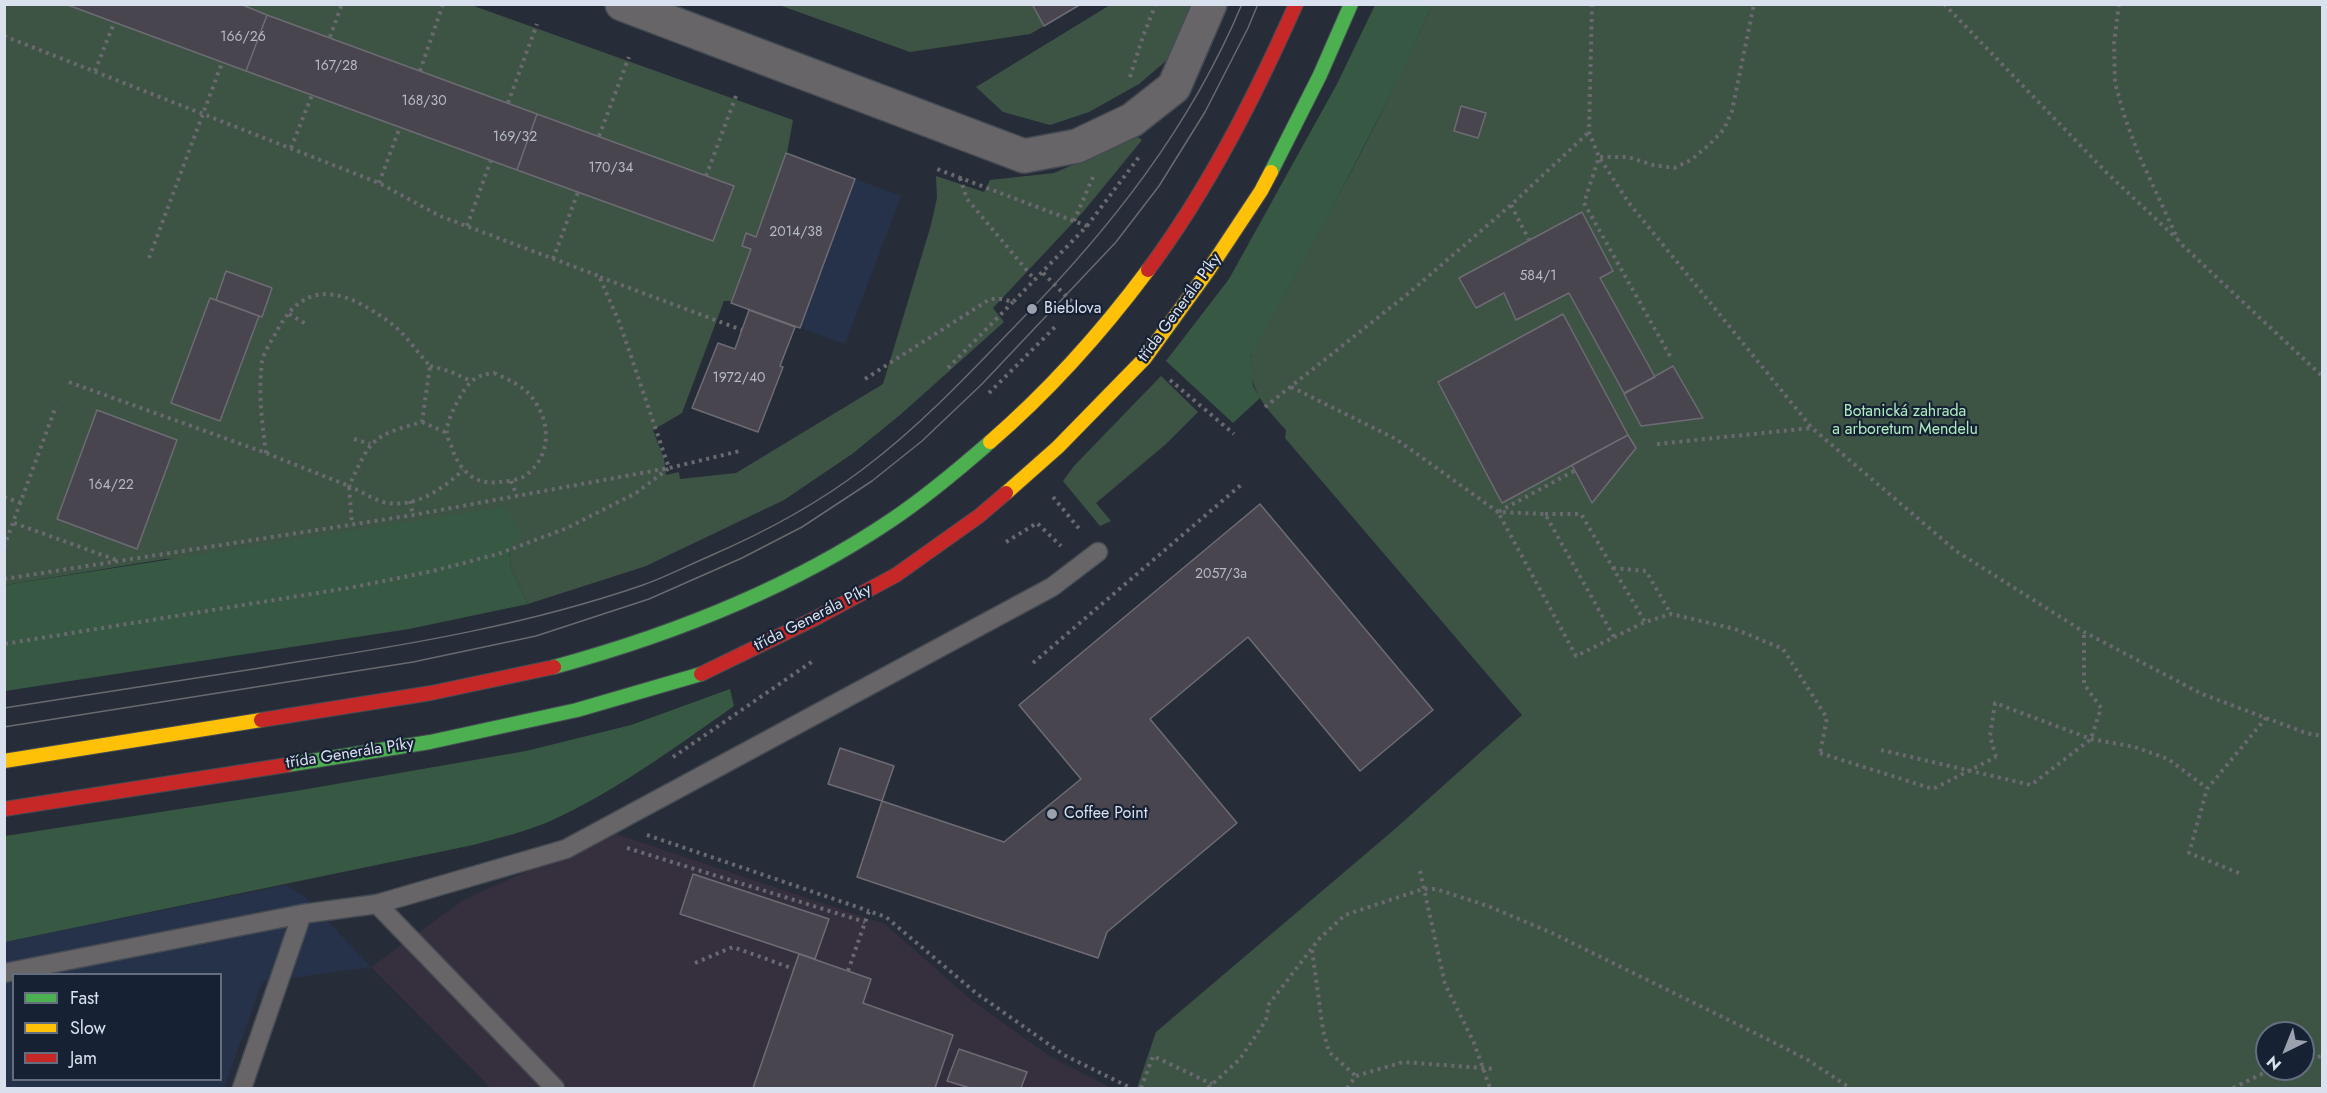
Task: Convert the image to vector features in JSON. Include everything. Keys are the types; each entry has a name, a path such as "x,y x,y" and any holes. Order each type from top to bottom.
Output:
{"main road":[{"path":"4,761 421,695 566,663 625,646 682,625 776,584 867,536 946,479 1020,417 1088,346 1161,253 1219,160 1272,60 1296,4"},
{"name":"třída Generála Píky","path":"4,809 429,742 577,710 705,673 896,575 979,516 1058,447 1145,358 1208,271 1261,191 1320,75 1351,4"}],"street":[{"path":"622,4 916,114 973,139 1024,156 1077,146 1132,120 1174,87 1210,4"}],"lane":[{"path":"4,973 302,914 377,904 566,849 1052,587 1094,547"},
{"path":"377,904 555,1089"},
{"path":"242,1089 302,914"}],"path":[{"path":"330,37 342,4"},
{"path":"420,71 443,4"},
{"path":"1114,128 1143,36 1156,4"},
{"path":"1592,4 1588,132 1599,157 1629,203 1812,428 1956,551 2084,632 2202,694 2306,733 2322,736"},
{"path":"1599,157 1628,157 1653,165 1674,168 1691,160 1710,144 1724,129 1732,111 1755,4"},
{"path":"1944,4 2099,164 2322,376"},
{"path":"2119,4 2114,43 2115,83 2138,153 2180,242"},
{"path":"95,72 114,23"},
{"path":"508,103 537,24"},
{"path":"4,36 379,183 440,216 742,330"},
{"path":"599,136 628,57"},
{"path":"149,258 222,63"},
{"path":"291,148 312,95"},
{"path":"706,176 736,96"},
{"path":"379,183 400,127"},
{"path":"1265,407 1410,292 1511,205 1588,132"},
{"path":"948,368 1087,226 1142,152"},
{"path":"1599,157 1584,203 1670,356"},
{"path":"468,226 491,160"},
{"path":"937,170 1087,226"},
{"path":"960,177 968,199 1035,280"},
{"path":"553,259 578,192"},
{"path":"1511,205 1529,240"},
{"path":"1043,273 1076,306 1068,314"},
{"path":"599,276 620,324 669,468"},
{"path":"266,453 259,398 263,358 281,323 298,303 316,293 337,293 359,302 392,323 430,366 449,371 471,381"},
{"path":"866,379 990,299 1013,302"},
{"path":"289,314 308,325"},
{"path":"985,397 1060,322"},
{"path":"1145,358 1234,434"},
{"path":"422,422 430,366"},
{"path":"494,373 526,392 540,410 547,428 542,455 526,475 511,481 489,484 474,480 463,470 453,452 447,433 449,420 471,381 482,374 494,373"},
{"path":"69,382 266,453 388,503 425,498 449,483 463,470"},
{"path":"1291,387 1396,439 1498,512 1576,656 1645,622 1671,614 1735,629 1783,649 1827,718 1820,753 1933,789 1996,757 1990,736 1995,703 2091,739 2135,747 2168,759 2207,788"},
{"path":"4,548 56,406"},
{"path":"352,525 349,486 370,444 388,431 422,422 447,433"},
{"path":"1657,444 1812,428"},
{"path":"354,439 370,444"},
{"path":"4,579 413,515 669,468 741,450"},
{"path":"4,644 354,587 498,555 567,528 636,493 669,468"},
{"path":"1498,512 1574,471"},
{"path":"511,481 517,496"},
{"path":"1033,663 1242,484"},
{"path":"998,547 1037,523 1071,558 1094,547 1049,492"},
{"path":"4,497 21,503"},
{"path":"410,501 413,515"},
{"path":"1498,512 1581,514 1645,622"},
{"path":"1545,514 1614,637"},
{"path":"14,523 120,561"},
{"path":"1613,568 1646,571 1671,614"},
{"path":"1881,750 2031,785 2091,739 2102,708 2084,684 2084,632"},
{"path":"667,762 821,656"},
{"path":"2239,873 2189,853 2207,788 2266,718"},
{"path":"589,836 865,922"},
{"path":"661,840 886,917 976,993 1064,1055 1131,1089"},
{"path":"1420,871 1445,984 1474,1043 1490,1089"},
{"path":"1141,1089 1153,1056 1210,1086 1240,1059 1266,1020 1269,1004 1318,939 1345,915 1423,889 1436,889 1552,933 1808,1060 1850,1089"},
{"path":"848,971 869,911"},
{"path":"695,963 733,947 794,969"},
{"path":"1312,949 1323,1030 1329,1053 1356,1076"},
{"path":"1347,1089 1356,1076 1403,1062 1496,1069"},
{"path":"2233,1089 2255,1078"}],"shaded area":[{"path":"786,153 901,196 845,344 731,303"},
{"path":"613,833 885,924 970,999 1051,1057 1112,1088 491,1088 371,967 465,899"},
{"path":"286,885 305,897 371,967 262,982 224,1088 5,1088 5,942"}],"green space":[{"path":"5,5 471,5 793,120 787,153 731,301 724,301 682,413 653,430 664,459 666,475 679,472 680,479 736,473 883,384 931,225 937,198 936,176 984,192 990,180 1054,173 1138,137 1142,140 1083,212 993,308 1004,322 900,415 852,454 784,500 646,566 528,604 511,568 509,550 165,559 5,585"},
{"path":"779,5 1081,5 1030,34 910,52"},
{"path":"1110,5 1190,5 1173,55 1139,84 1089,112 1050,125 1003,112 976,87"},
{"path":"1375,5 1432,5 1404,68 1324,224 1250,357 1253,386 1260,398 1233,423 1166,361 1229,279 1337,84"},
{"name":"Botanická zahrada a arboretum Mendelu","path":"1432,5 2322,5 2322,1088 1137,1088 1156,1032 1395,829 1522,715 1285,438 1286,430 1260,399 1253,381 1251,354 1381,114"},
{"path":"1161,376 1198,412 1166,444 1096,503 1111,521 1100,526 1063,481 1074,466"},
{"path":"506,507 520,535 509,550 511,568 528,604 409,629 5,691 5,585"},
{"path":"730,689 734,706 689,738 597,797 530,829 473,845 5,942 5,836 296,791 526,751 631,725"}],"building":[{"path":"65,4 240,4 267,15 246,71"},
{"path":"1032,4 1081,4 1044,26"},
{"path":"267,15 537,114 517,170 246,71"},
{"path":"1461,106 1486,113 1478,138 1454,131"},
{"path":"537,114 734,186 713,241 517,170"},
{"path":"786,153 855,179 800,328 731,303 751,249 742,246 746,233 756,237"},
{"path":"1582,212 1613,271 1600,278 1655,377 1624,393 1569,293 1516,320 1504,293 1476,308 1459,278"},
{"path":"226,271 272,288 262,317 216,300"},
{"path":"210,298 259,316 220,421 171,403"},
{"path":"749,310 795,327 780,366 783,367 758,432 692,408 718,343 735,349"},
{"path":"1563,314 1628,435 1502,503 1438,382"},
{"path":"1673,366 1703,418 1641,426 1624,394"},
{"path":"97,410 177,440 137,549 57,519"},
{"path":"1628,435 1636,448 1592,503 1572,465"},
{"path":"1260,504 1433,710 1360,771 1248,637 1150,719 1237,823 1107,932 1098,958 857,877 882,801 1004,842 1081,779 1019,705"},
{"path":"840,748 894,766 882,801 828,784"},
{"path":"693,874 829,919 815,959 680,914"},
{"path":"799,954 871,979 863,1003 953,1035 935,1088 753,1088"},
{"path":"959,1049 1027,1072 1021,1088 970,1088 947,1081"}],"tram line":[{"path":"4,708 384,648 514,622 600,599 652,582 771,527 845,482 904,436 981,362 1051,288 1115,214 1172,135 1198,93 1242,4"},
{"path":"4,727 413,662 536,636 649,599 742,558 802,527 872,481 922,441 982,384 1116,242 1159,186 1205,112 1258,4"}],"traffic: fast":[{"path":"1271,172 1320,75 1351,4"},
{"path":"554,667 685,625 728,608 811,568 903,512 942,483 990,442"},
{"path":"287,765 430,742 577,710 701,674"}],"traffic: slow":[{"path":"1006,493 1058,447 1145,358 1208,271 1271,172"},
{"path":"990,442 1074,360 1148,270"},
{"path":"4,761 261,720"}],"traffic: jam":[{"path":"1148,270 1191,207 1230,141 1296,4"},
{"path":"701,674 816,618 896,575 979,516 1006,493"},
{"path":"261,720 431,693 554,667"},
{"path":"4,809 287,765"}],"place":[{"name":"Bieblova","path":"1032,309"},
{"name":"Coffee Point","path":"1052,814"}]}
